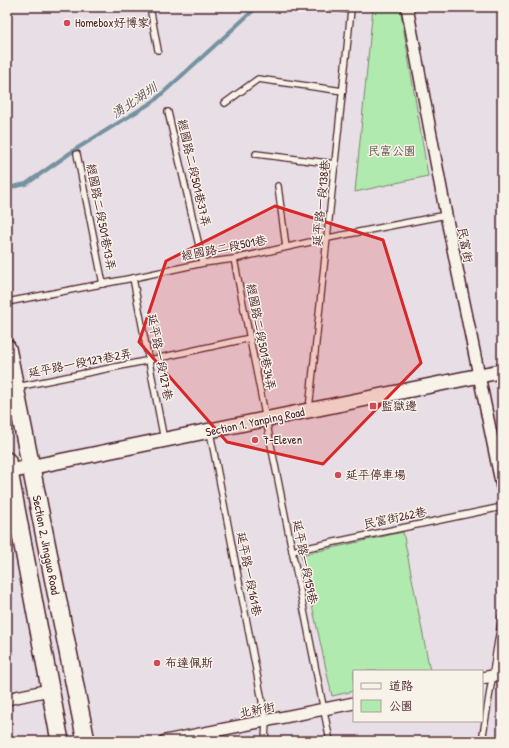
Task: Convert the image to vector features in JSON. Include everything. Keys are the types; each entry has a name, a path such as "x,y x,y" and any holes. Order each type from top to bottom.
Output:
{"main road":[{"name":"Section 2, Jingguo Road","path":"7,348 86,741"},
{"name":"Section 2, Jingguo Road","path":"8,468 49,690 60,741"}],"street":[{"name":"民富街","path":"407,7 446,215 502,487"},
{"name":"Section 1, Yanping Road","path":"8,468 31,468 502,372"},
{"path":"7,699 49,690"},
{"name":"北新街","path":"165,741 353,703"}],"lane":[{"path":"150,7 158,50"},
{"path":"301,7 339,8"},
{"name":"延平路一段138巷","path":"309,411 351,10 339,8"},
{"path":"225,103 258,79 343,91"},
{"name":"經國路二段501巷37弄","path":"168,112 203,263"},
{"name":"經國路二段501巷13弄","path":"77,154 103,284"},
{"path":"256,154 336,164"},
{"path":"278,186 286,247"},
{"name":"經國路二段501巷","path":"7,302 446,215"},
{"name":"經國路二段501巷34弄","path":"234,258 266,420"},
{"name":"延平路一段127巷","path":"133,278 150,360 164,441"},
{"name":"延平路一段127巷2弄","path":"15,387 250,338"},
{"name":"延平路一段159巷","path":"266,420 330,741"},
{"name":"延平路一段161巷","path":"210,431 266,721 265,741"},
{"name":"民富街262巷","path":"292,551 502,507"},
{"path":"482,741 502,616"}],"highlighted area":[{"path":"275,206 383,240 421,363 323,464 227,442 139,342 166,261"}],"green space":[{"name":"民富公園","path":"373,7 400,7 428,176 355,192"},
{"path":"403,532 430,670 353,670 353,691 332,696 301,555"}],"waterway":[{"name":"湧北湖圳","path":"7,188 26,184 76,149 154,101 257,7"}],"place":[{"name":"Homebox好博家","path":"67,23"},
{"name":"監獄邊","path":"373,406"},
{"name":"7-Eleven","path":"255,440"},
{"name":"延平停車場","path":"338,475"},
{"name":"布達佩斯","path":"157,663"}]}
